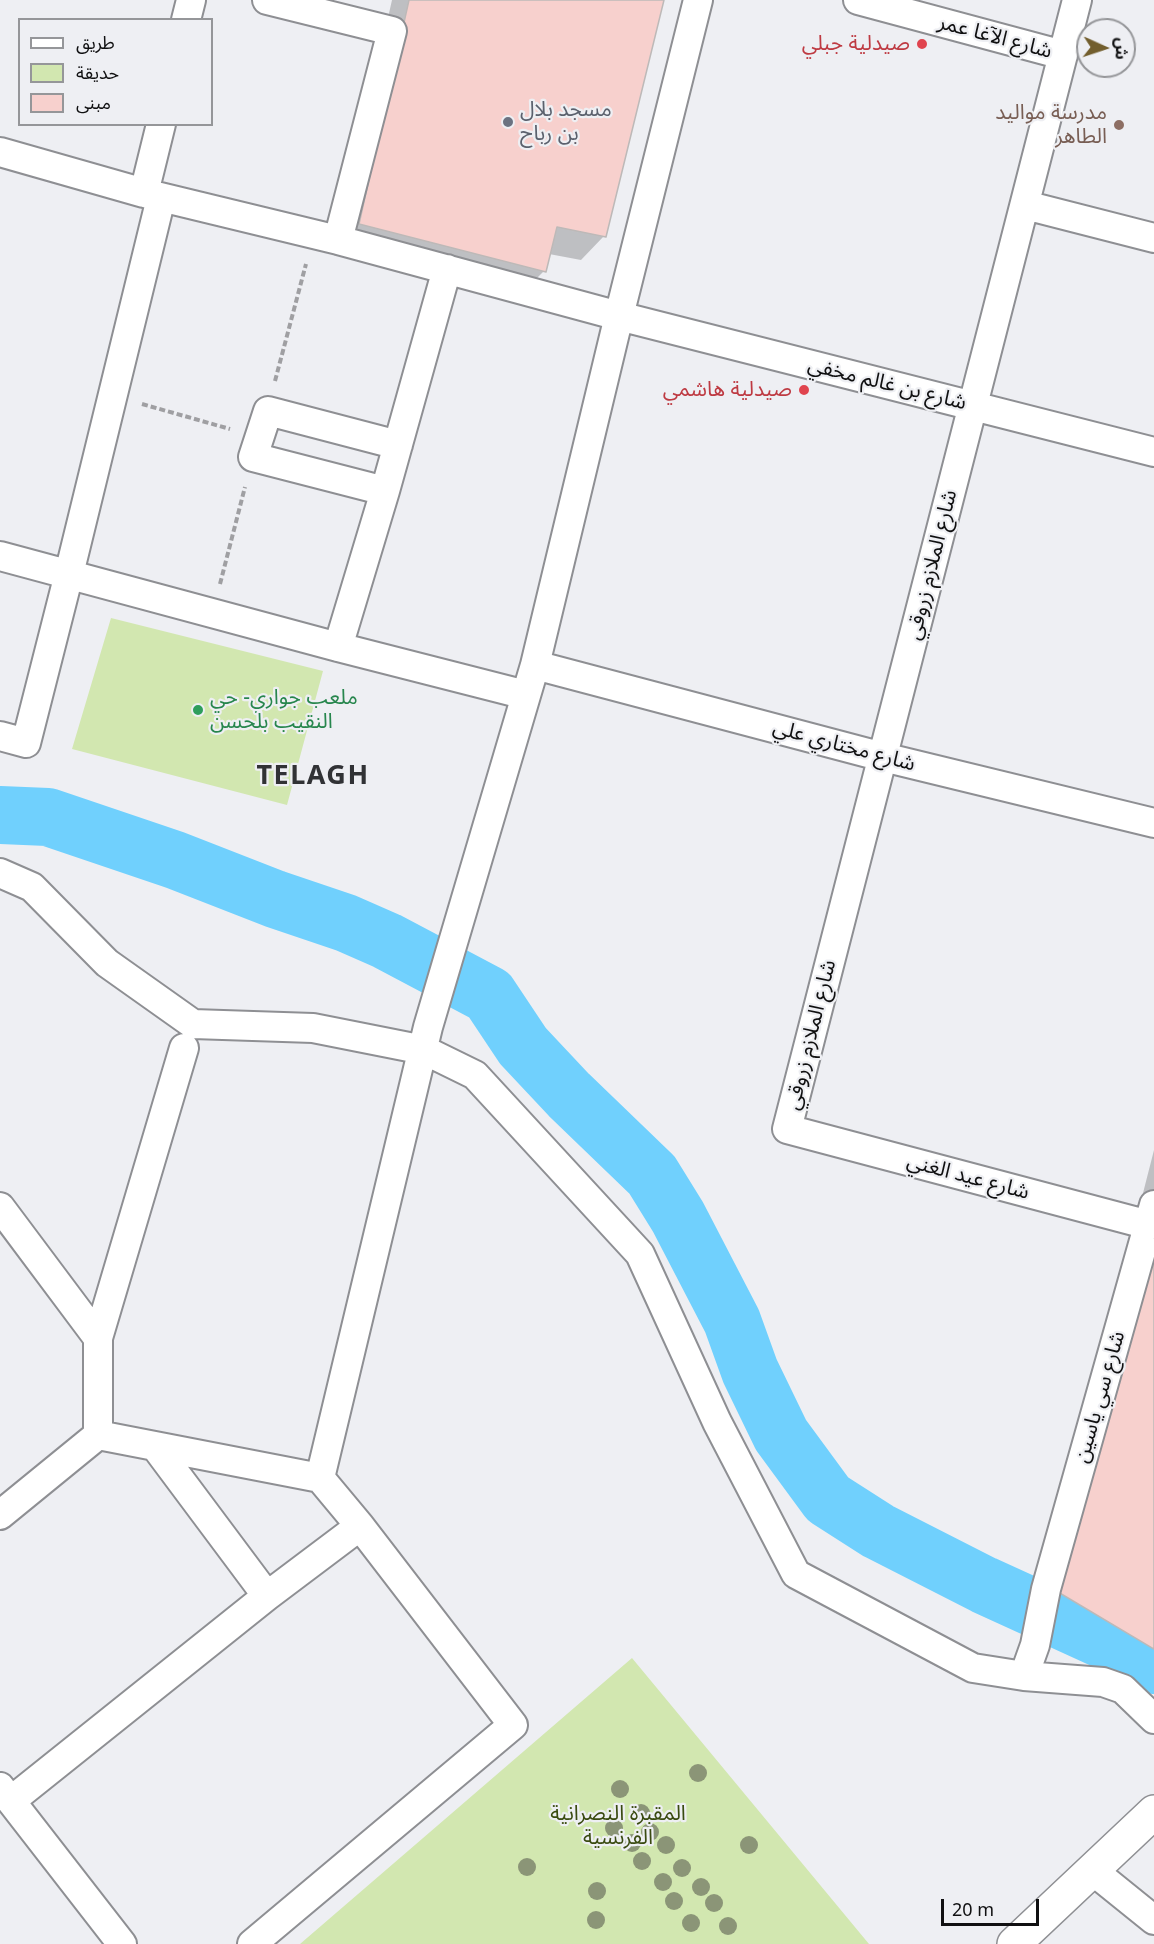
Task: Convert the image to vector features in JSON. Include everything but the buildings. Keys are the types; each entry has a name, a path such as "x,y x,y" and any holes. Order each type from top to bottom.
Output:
{"main road":[{"path":"1014,1944 1154,1812"}],"street":[{"path":"186,18 191,0"},
{"path":"267,0 392,31 326,237"},
{"path":"320,1478 426,1038 450,949 535,665 698,0"},
{"name":"شارع الآغا عمر","path":"858,0 1063,55"},
{"name":"شارع الملازم زروقي","path":"787,1129 1077,0"},
{"path":"0,736 26,743 69,574 153,195 161,126"},
{"name":"شارع بن غالم مخفي","path":"0,152 153,195 326,237 619,316 1154,452"},
{"path":"1025,205 1154,238"},
{"path":"338,647 385,491 447,270"},
{"path":"385,491 259,438 268,411 398,446"},
{"path":"0,556 526,695"},
{"name":"شارع مختاري علي","path":"535,665 883,757 1154,823"},
{"path":"0,873 32,887 107,963 193,1024 313,1028 426,1038 475,1075 640,1254 717,1422 796,1574 973,1668 1024,1676 1102,1682 1123,1689 1154,1719"},
{"path":"98,1436 98,1338 184,1048"},
{"name":"شارع عيد الغني","path":"787,1129 1152,1215"},
{"path":"0,1207 98,1338"},
{"name":"شارع سي ياسين","path":"1024,1676 1035,1645 1046,1589 1152,1215"},
{"path":"0,1515 98,1436 320,1478 360,1526 513,1725 252,1944"},
{"path":"155,1446 267,1596"},
{"path":"122,1944 6,1793 360,1526"},
{"path":"1092,1870 1154,1920"}],"path":[{"path":"213,612 259,438 326,237"},
{"path":"140,404 259,438"}],"green space":[{"name":"ملعب جواري- حي النقيب بلحسن","path":"111,618 323,671 287,805 72,749"},
{"name":"المقبرة النصرانية الفرنسية","path":"632,1658 869,1944 300,1944"}],"waterway":[{"path":"0,815 48,817 175,860 275,899 346,923 387,941 489,995 523,1046 569,1095 652,1175 678,1217 732,1321 750,1371 781,1435 828,1499 878,1531 984,1585 1109,1642 1146,1656 1154,1665"}],"place":[{"name":"صيدلية جبلي","path":"922,44"},
{"name":"مسجد بلال بن رباح","path":"508,122"},
{"name":"مدرسة مواليد الطاهر","path":"1119,125"},
{"name":"صيدلية هاشمي","path":"804,390"},
{"name":"ملعب جواري- حي النقيب بلحسن","path":"198,710"}],"district":[{"name":"TELAGH","path":"313,776"}]}
